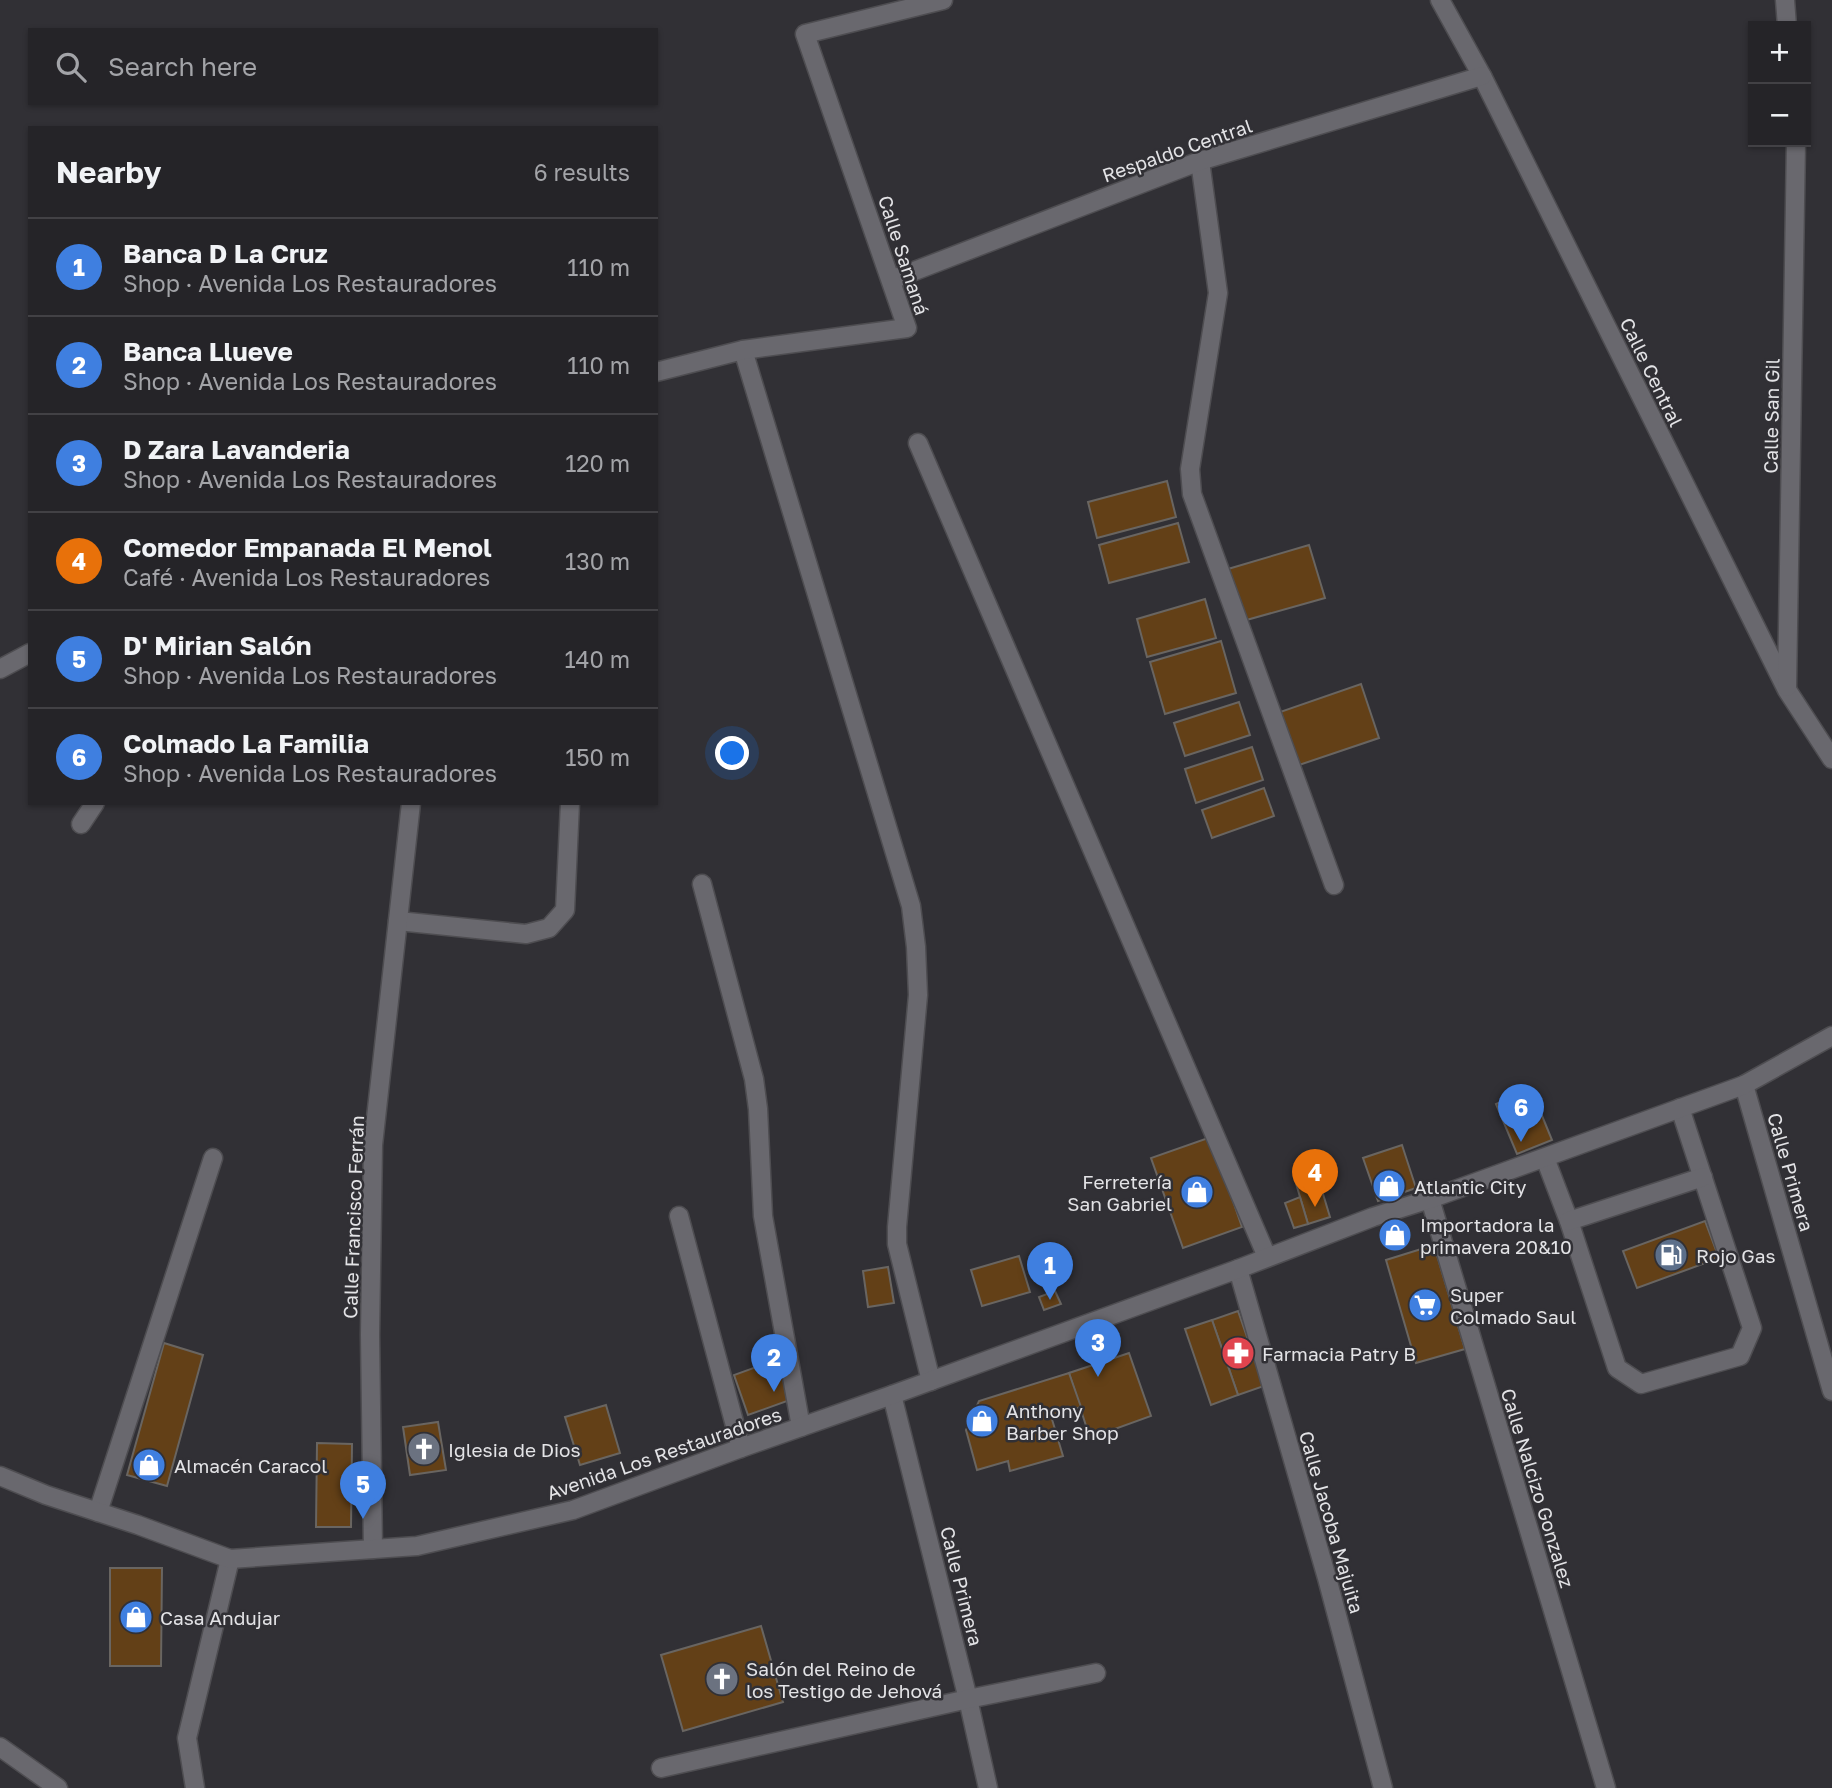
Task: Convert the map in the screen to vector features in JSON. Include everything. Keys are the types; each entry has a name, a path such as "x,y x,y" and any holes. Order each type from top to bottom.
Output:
{"street":[{"name":"Calle Samaná","path":"658,371 743,350 907,328 805,34 943,0"},
{"name":"Calle Central","path":"1440,0 1482,76 1787,690 1832,760"},
{"path":"1785,0 1787,21"},
{"name":"Respaldo Central","path":"891,280 1200,161 1482,76"},
{"name":"Calle San Gil","path":"1787,690 1796,147"},
{"path":"1200,161 1218,293 1190,469 1192,494 1334,885"},
{"path":"743,350 911,906 918,995 897,1244 932,1381"},
{"path":"918,443 1267,1257"},
{"path":"0,669 28,654"},
{"path":"81,824 93,805"},
{"name":"Calle Francisco Ferrán","path":"373,1549 370,1348 373,1145 411,805"},
{"path":"398,921 526,934 549,928 565,910 570,805"},
{"path":"702,884 754,1079 763,1216 802,1427"},
{"name":"Avenida Los Restauradores","path":"0,1476 46,1495 230,1559 417,1546 573,1510 1238,1269 1373,1217 1430,1199 1744,1085 1832,1036"},
{"name":"Calle Primera","path":"1744,1085 1829,1366 1832,1391"},
{"path":"1545,1158 1570,1221 1617,1368 1641,1384 1740,1356 1752,1328 1680,1108"},
{"path":"98,1512 213,1158"},
{"path":"1570,1221 1703,1177"},
{"name":"Calle Nalcizo Gonzalez","path":"1430,1199 1606,1788"},
{"path":"679,1216 741,1448"},
{"name":"Calle Jacoba Majuita","path":"1238,1269 1327,1578 1383,1788"},
{"name":"Calle Primera","path":"892,1395 988,1788"},
{"path":"195,1788 187,1738 230,1559"},
{"path":"662,1768 1096,1673"},
{"path":"0,1747 58,1788"}],"building":[{"path":"1167,481 1176,517 1097,538 1088,502"},
{"path":"1178,523 1189,562 1109,583 1099,545"},
{"path":"1309,545 1325,598 1243,621 1228,569"},
{"path":"1205,599 1216,638 1147,657 1137,619"},
{"path":"1221,641 1236,693 1165,714 1150,662"},
{"path":"1361,684 1379,738 1299,765 1280,712"},
{"path":"1239,702 1250,735 1185,756 1174,723"},
{"path":"1252,747 1263,780 1196,803 1185,769"},
{"path":"1264,788 1274,816 1212,838 1202,810"},
{"path":"1531,1089 1552,1140 1517,1154 1496,1104"},
{"name":"Ferretería San Gabriel","path":"1211,1137 1242,1227 1183,1248 1151,1158"},
{"path":"1402,1145 1416,1188 1378,1201 1363,1158"},
{"path":"1317,1174 1330,1217 1308,1224 1295,1180"},
{"path":"1300,1197 1308,1224 1294,1228 1285,1203"},
{"name":"Rojo Gas","path":"1705,1221 1719,1258 1637,1288 1623,1251"},
{"name":"Super Colmado Saul","path":"1434,1245 1465,1349 1416,1363 1386,1260"},
{"path":"1019,1256 1030,1292 982,1306 971,1270"},
{"path":"888,1267 894,1303 868,1307 863,1271"},
{"path":"1055,1291 1061,1304 1044,1310 1039,1297"},
{"name":"Farmacia Patry B","path":"1238,1311 1264,1386 1238,1395 1212,1320"},
{"path":"1212,1320 1238,1395 1211,1405 1185,1329"},
{"path":"164,1343 203,1355 167,1486 127,1475"},
{"path":"1129,1353 1151,1416 1090,1438 1069,1373"},
{"path":"776,1360 790,1400 748,1415 734,1375"},
{"path":"1069,1373 1081,1407 1051,1416 1063,1456 1010,1471 1008,1461 977,1470 966,1430 979,1401"},
{"path":"606,1405 620,1453 580,1465 565,1417"},
{"name":"Iglesia de Dios","path":"438,1422 446,1470 410,1475 403,1427"},
{"path":"317,1443 352,1444 351,1527 316,1527"},
{"name":"Casa Andujar","path":"110,1568 162,1568 161,1666 110,1666"},
{"name":"Salón del Reino de los Testigo de Jehová","path":"761,1626 783,1702 683,1731 661,1655"}],"place":[{"name":"Colmado La Familia","path":"1521,1142"},
{"name":"Atlantic City","path":"1389,1186"},
{"name":"Ferretería San Gabriel","path":"1197,1192"},
{"name":"Comedor Empanada El Menol","path":"1315,1207"},
{"name":"Importadora la primavera 20&10","path":"1395,1235"},
{"name":"Rojo Gas","path":"1671,1255"},
{"name":"Banca D La Cruz","path":"1050,1300"},
{"name":"Super Colmado Saul","path":"1425,1305"},
{"name":"Farmacia Patry B","path":"1238,1353"},
{"name":"D Zara Lavanderia","path":"1098,1377"},
{"name":"Banca Llueve","path":"774,1392"},
{"name":"Anthony Barber Shop","path":"982,1421"},
{"name":"Iglesia de Dios","path":"424,1449"},
{"name":"Almacén Caracol","path":"149,1465"},
{"name":"D' Mirian Salón","path":"363,1519"},
{"name":"Casa Andujar","path":"136,1617"},
{"name":"Salón del Reino de los Testigo de Jehová","path":"722,1679"}]}
